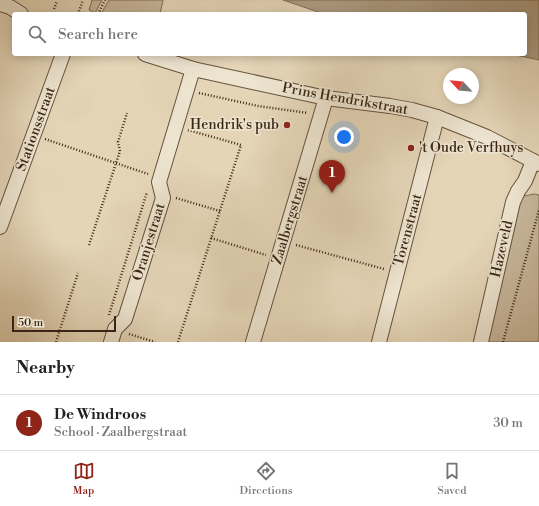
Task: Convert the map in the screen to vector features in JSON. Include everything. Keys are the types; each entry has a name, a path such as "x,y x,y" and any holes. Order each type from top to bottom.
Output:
{"street":[{"path":"0,4 10,7 18,12"},
{"name":"Stationsstraat","path":"0,227 62,56"},
{"name":"Prins Hendrikstraat","path":"151,56 193,69 326,98 412,110 437,117 487,137 536,162"},
{"name":"Oranjestraat","path":"111,330 126,319 163,198 159,182 193,69"},
{"name":"Zaalbergstraat","path":"253,342 326,98"},
{"name":"Torenstraat","path":"378,342 437,117"},
{"name":"Hazeveld","path":"481,342 513,202 536,162"}],"path":[{"path":"79,12 83,0"},
{"path":"99,12 105,0"},
{"path":"54,9 57,1"},
{"path":"187,90 258,106 321,115"},
{"path":"89,245 120,151 118,142 127,113"},
{"path":"176,126 241,145 178,342"},
{"path":"34,135 160,178"},
{"path":"148,191 111,330 155,342"},
{"path":"162,194 220,211"},
{"path":"503,342 539,210"},
{"path":"211,238 279,258"},
{"path":"284,242 397,272"},
{"path":"56,342 78,273"}],"shaded area":[{"path":"92,0 102,0 96,12 89,10"},
{"path":"109,0 163,0 160,12 102,12"},
{"path":"283,0 539,0 539,60 520,56 527,56 527,12 318,12"},
{"path":"534,194 539,195 539,342 486,342 518,201 524,196"}],"place":[{"name":"Hendrik's pub","path":"287,125"},
{"name":"'t Oude Verfhuys","path":"411,148"},
{"name":"De Windroos","path":"332,193"}]}
